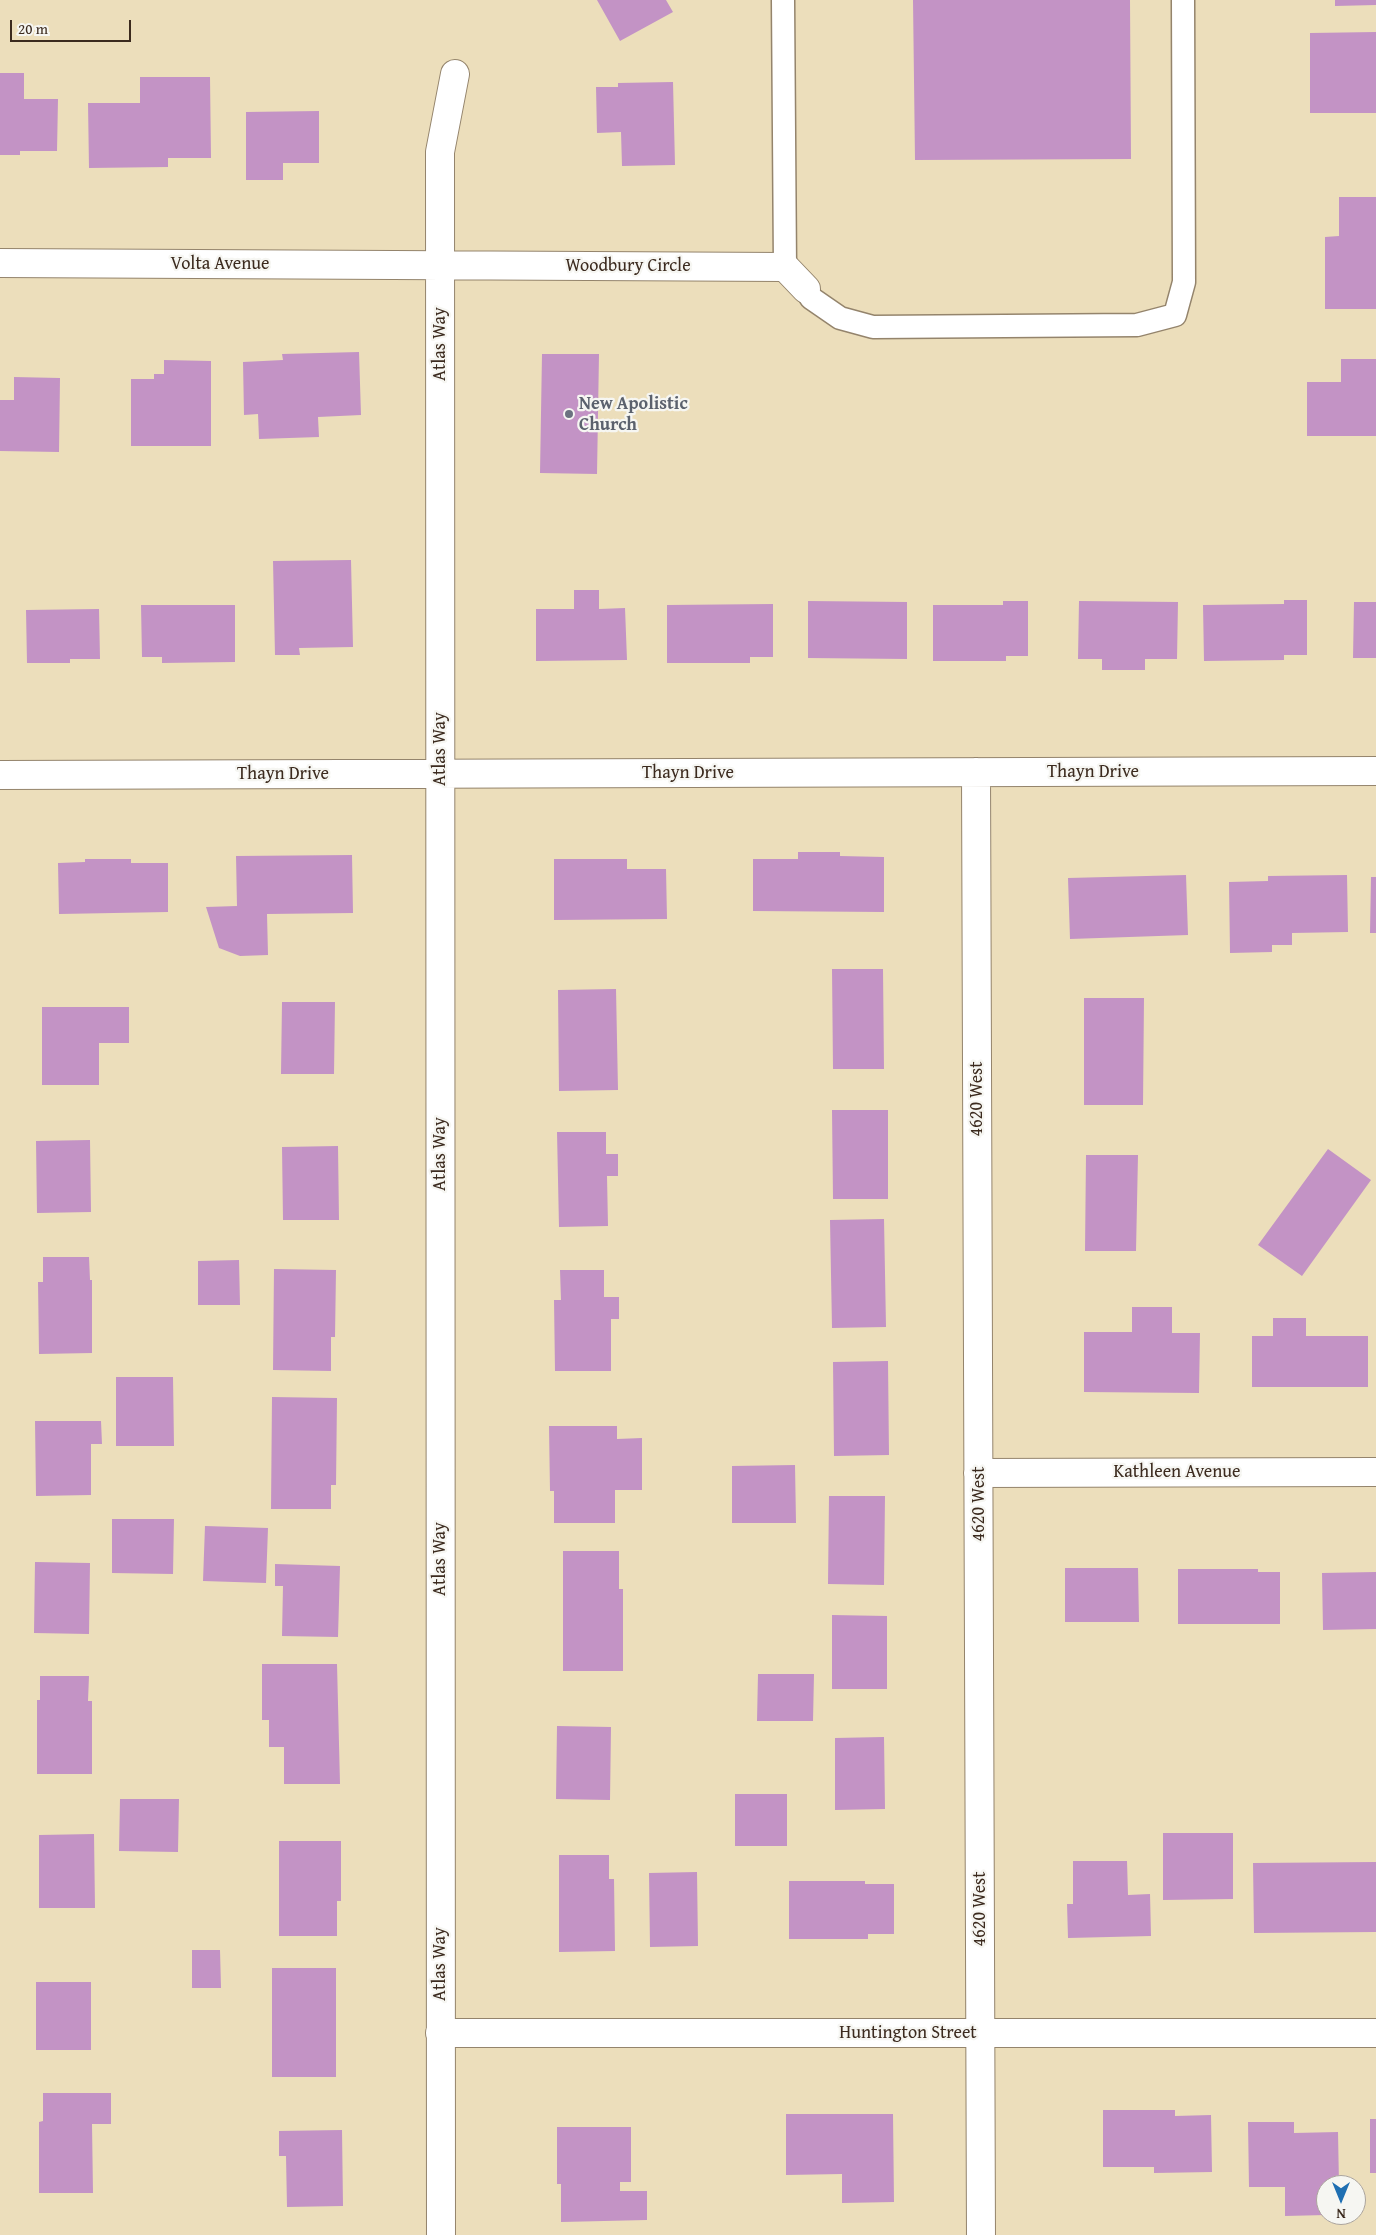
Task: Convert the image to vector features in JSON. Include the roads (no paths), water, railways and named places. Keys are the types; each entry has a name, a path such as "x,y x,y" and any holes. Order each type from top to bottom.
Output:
{"street":[{"name":"Atlas Way","path":"441,2235 440,152 455,74"},
{"name":"Volta Avenue","path":"0,263 440,266"},
{"name":"Woodbury Circle","path":"440,266 785,267"},
{"path":"785,267 806,289"},
{"name":"Thayn Drive","path":"0,775 1376,771"},
{"name":"4620 West","path":"976,772 981,2235"},
{"name":"Kathleen Avenue","path":"978,1473 1376,1472"},
{"name":"Huntington Street","path":"440,2033 1376,2033"}],"lane":[{"path":"783,0 785,267"},
{"path":"806,289 811,298 840,318 873,327 1137,325 1175,315 1184,282 1183,0"}],"place":[{"name":"New Apolistic Church","path":"569,414"}]}
